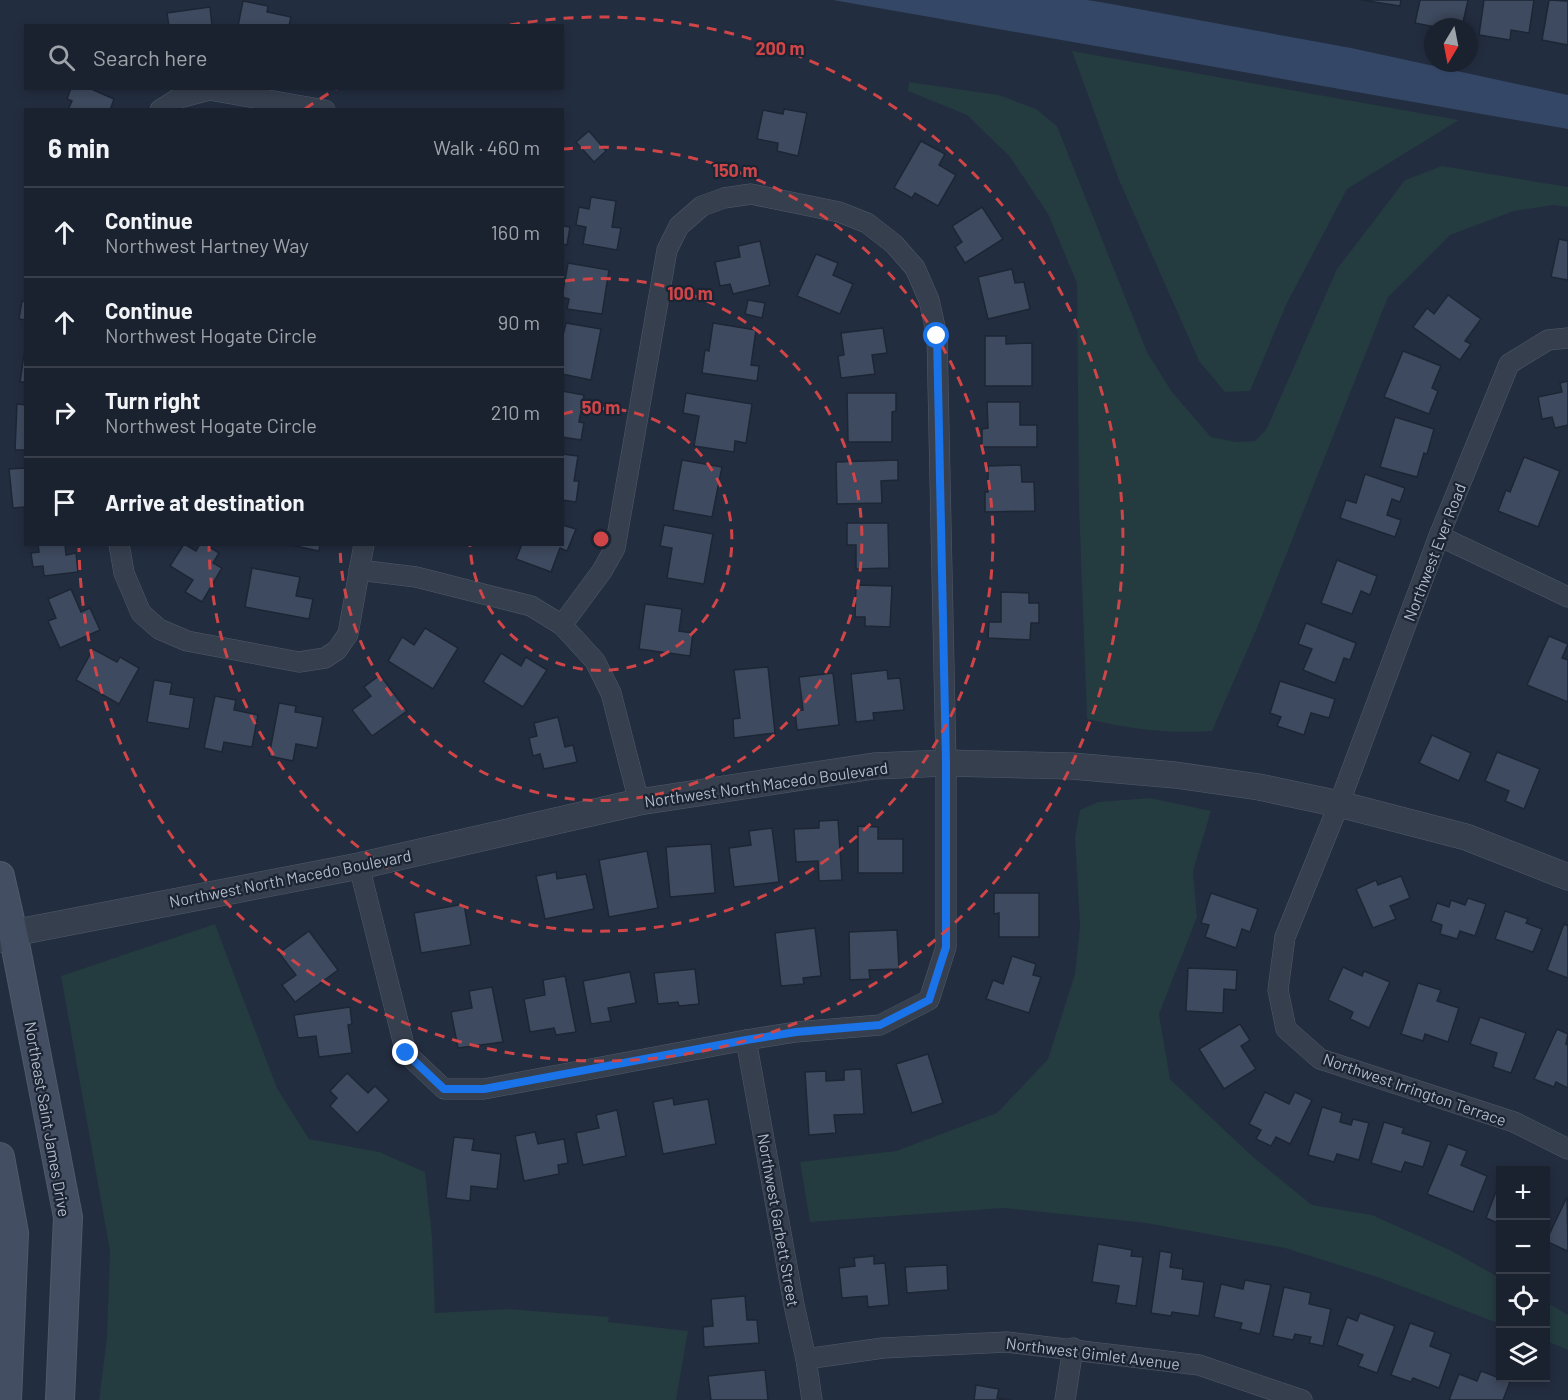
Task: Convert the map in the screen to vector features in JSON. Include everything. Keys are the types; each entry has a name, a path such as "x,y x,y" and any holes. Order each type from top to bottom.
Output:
{"main road":[{"name":"Northeast Saint James Drive","path":"0,876 7,936 68,1217 60,1400"},
{"path":"0,1157 14,1233 8,1400"}],"street":[{"path":"163,108 179,98 209,90 313,108"},
{"path":"359,866 406,1053 444,1089 484,1089 746,1040 796,1032 880,1025 929,1000 946,947 946,763 937,336 929,300 915,268 894,244 867,223 838,212 751,194 724,198 702,206 679,226 666,250 615,548 602,571 562,625"},
{"name":"Northwest Ever Road","path":"1339,804 1439,536 1509,364 1548,340 1568,338"},
{"path":"1439,536 1568,597"},
{"path":"119,546 124,573 141,613 159,629 187,641 299,662 325,658 337,650 348,634 364,546"},
{"path":"359,570 416,577 521,603 531,606 562,625 595,661 611,693 639,802"},
{"name":"Northwest North Macedo Boulevard","path":"7,936 359,866 639,802 874,766 946,763 1072,766 1175,775 1259,787 1339,804 1466,837 1568,877"},
{"name":"Northwest Irrington Terrace","path":"1339,804 1285,937 1278,990 1286,1029 1320,1059 1514,1122 1568,1149"},
{"name":"Northwest Garbett Street","path":"746,1040 812,1400"},
{"name":"Northwest Gimlet Avenue","path":"806,1359 883,1348 1007,1342 1073,1348 1198,1365 1302,1400"},
{"path":"1065,1400 1073,1348"}],"green space":[{"path":"1072,51 1459,120 1347,189 1286,305 1250,391 1225,392 1199,361 1119,180"},
{"path":"909,82 999,95 1036,109 1057,126 1147,352 1172,392 1211,437 1236,442 1255,441 1266,430 1337,269 1405,180 1442,166 1568,187 1568,207 1553,205 1514,211 1450,235 1388,297 1260,621 1212,731 1149,730 1087,719 1079,506 1077,283 1048,214 1010,157 967,115 908,91"},
{"path":"1150,798 1211,811 1193,871 1197,917 1159,1014 1170,1079 1252,1156 1312,1205 1372,1215 1450,1250 1496,1276 1496,1322 1383,1279 1285,1248 1146,1223 1004,1208 810,1222 800,1162 896,1151 997,1113 1048,1059 1075,974 1080,926 1075,837 1080,810 1098,802"},
{"path":"215,924 277,1088 309,1139 379,1152 425,1172 432,1237 435,1313 509,1309 609,1317 608,1322 688,1331 676,1400 99,1400 107,1337 110,1251 61,976"},
{"path":"1550,1304 1568,1315 1568,1350 1550,1343"}],"water":[{"path":"833,0 1087,0 1100,2 1351,48 1424,64 1424,72 1462,72 1568,95 1568,129"}],"building":[{"path":"1361,0 1401,0 1400,6"},
{"path":"1420,0 1468,0 1464,18 1424,18 1424,25 1415,23"},
{"path":"1484,0 1534,0 1529,33 1511,30 1510,40 1479,35"},
{"path":"1549,0 1568,1 1568,45 1542,40"},
{"path":"243,1 268,6 267,12 291,17 289,24 238,24"},
{"path":"210,7 212,24 169,24 167,13"},
{"path":"70,90 94,90 114,99 111,108 69,108 72,101 67,99"},
{"path":"784,109 807,113 798,156 777,151 778,143 757,139 763,110 783,114"},
{"path":"589,131 606,151 594,162 576,142"},
{"path":"921,141 945,154 939,165 956,175 938,206 915,193 912,198 894,188"},
{"path":"591,197 616,201 612,227 621,228 617,250 583,244 586,227 576,225 579,207 589,209"},
{"path":"982,207 1003,239 965,263 955,247 962,242 952,226"},
{"path":"564,226 570,227 567,245 564,244"},
{"path":"1559,239 1568,241 1568,280 1551,277"},
{"path":"760,241 770,285 733,294 730,284 720,286 715,262 740,257 738,246"},
{"path":"816,254 838,263 833,275 853,284 840,314 797,296"},
{"path":"568,263 609,270 602,314 567,309 569,299 564,298"},
{"path":"1012,269 1015,283 1024,282 1030,309 988,319 978,277"},
{"path":"1448,295 1481,319 1465,341 1471,344 1460,360 1413,327 1427,308 1434,314"},
{"path":"748,300 765,303 762,318 745,314"},
{"path":"22,301 24,302 24,320 19,319"},
{"path":"566,323 601,329 591,380 564,374"},
{"path":"713,323 756,330 751,365 759,366 757,381 702,373 705,350 709,351"},
{"path":"883,328 887,353 872,355 875,374 841,378 838,356 844,355 841,333"},
{"path":"985,336 1006,336 1006,344 1032,343 1032,386 985,386"},
{"path":"1403,351 1441,366 1432,388 1438,391 1429,414 1384,397"},
{"path":"24,355 24,382 20,382"},
{"path":"1568,381 1568,425 1555,428 1552,417 1542,419 1538,397 1562,392 1560,383"},
{"path":"564,391 584,395 579,422 584,423 581,440 564,437"},
{"path":"686,393 752,404 746,443 735,441 734,452 694,446 699,416 683,413"},
{"path":"847,393 896,393 896,411 892,412 892,442 848,442"},
{"path":"987,402 1020,402 1020,425 1037,425 1037,447 982,447 982,429 988,428"},
{"path":"17,404 24,405 24,450 15,450"},
{"path":"1395,417 1434,429 1417,477 1380,467"},
{"path":"564,454 578,456 574,481 579,481 576,502 564,500"},
{"path":"1524,457 1560,471 1538,527 1498,511 1506,490 1510,492"},
{"path":"682,460 722,467 712,517 673,510"},
{"path":"898,460 898,480 881,481 882,503 837,504 836,462"},
{"path":"1021,465 1022,482 1034,482 1035,511 985,512 988,466"},
{"path":"24,468 24,507 13,508 9,469"},
{"path":"1365,474 1405,488 1400,502 1392,499 1387,515 1401,520 1395,537 1340,518 1346,500 1356,503"},
{"path":"847,523 888,523 889,568 856,569 856,545 847,545"},
{"path":"664,525 713,534 704,584 667,578 672,548 660,546"},
{"path":"564,526 576,529 567,551 560,548 551,572 516,559 521,546 564,546"},
{"path":"38,546 65,546 66,555 76,553 78,572 44,576 43,566 33,567 31,553 39,552"},
{"path":"183,546 196,551 199,546 208,546 219,553 213,563 222,568 202,602 185,592 193,580 170,566"},
{"path":"295,546 320,546 319,551"},
{"path":"1337,560 1377,576 1370,595 1361,591 1352,614 1321,603"},
{"path":"252,568 300,577 296,596 313,599 309,619 245,607"},
{"path":"856,585 892,586 890,627 865,626 865,617 855,617"},
{"path":"71,589 81,612 90,608 100,630 60,648 48,621 56,618 48,599"},
{"path":"1001,592 1029,593 1029,603 1039,603 1039,623 1031,623 1030,640 988,638 989,622 1001,622"},
{"path":"645,604 682,609 679,631 693,633 690,656 639,649"},
{"path":"1306,623 1356,643 1350,660 1344,658 1335,683 1303,670 1312,649 1298,644"},
{"path":"425,628 458,648 433,689 388,661 402,637 414,645"},
{"path":"1549,636 1568,644 1562,658 1568,660 1568,702 1527,685"},
{"path":"93,649 117,662 120,657 139,668 119,704 76,680"},
{"path":"501,653 521,666 526,657 547,670 523,707 483,682"},
{"path":"768,667 775,733 734,738 733,719 740,718 734,670"},
{"path":"887,670 888,679 900,678 904,710 873,713 874,720 856,722 851,674"},
{"path":"833,673 839,725 797,730 795,711 803,710 799,677"},
{"path":"380,675 407,711 372,736 352,710 371,696 364,687"},
{"path":"154,680 172,683 170,694 194,698 189,729 147,722"},
{"path":"1280,681 1335,699 1329,718 1311,713 1304,735 1277,726 1281,717 1270,713"},
{"path":"215,696 236,700 234,710 258,715 252,747 224,742 222,752 204,748"},
{"path":"279,703 296,706 295,712 323,717 317,748 296,744 293,761 269,756"},
{"path":"558,717 565,747 573,745 577,762 544,769 540,754 533,756 529,738 537,736 534,723"},
{"path":"1432,735 1471,753 1459,781 1419,763"},
{"path":"1497,752 1540,769 1524,809 1505,801 1509,791 1485,781"},
{"path":"838,820 842,880 819,881 818,861 796,862 794,829 819,828 819,821"},
{"path":"858,826 878,827 878,839 903,839 903,873 858,873"},
{"path":"772,828 779,882 734,887 729,848 751,845 749,831"},
{"path":"711,844 715,893 670,897 666,847"},
{"path":"647,851 658,908 609,917 599,860"},
{"path":"556,872 557,879 586,874 594,909 545,919 536,876"},
{"path":"1401,876 1410,898 1390,906 1396,919 1373,928 1356,889 1376,880 1378,885"},
{"path":"994,893 1039,893 1039,937 999,937 999,913 994,914"},
{"path":"1211,893 1258,909 1250,932 1242,929 1236,948 1205,937 1209,925 1201,923"},
{"path":"1468,898 1486,904 1475,936 1460,931 1457,939 1440,934 1442,925 1431,921 1437,903 1449,907 1451,900 1465,905"},
{"path":"464,904 471,945 421,953 414,913"},
{"path":"1505,911 1528,919 1526,923 1542,929 1533,952 1495,939"},
{"path":"1564,924 1568,926 1568,978 1547,970"},
{"path":"815,928 821,976 803,978 804,984 781,986 775,933"},
{"path":"897,930 899,969 869,970 870,979 850,980 849,932"},
{"path":"309,931 338,970 295,1002 282,985 296,975 279,953"},
{"path":"1012,956 1036,964 1033,975 1041,977 1029,1013 986,999 993,980 1003,984"},
{"path":"1343,967 1362,976 1364,971 1390,982 1369,1028 1350,1019 1353,1012 1328,1000"},
{"path":"1188,968 1237,970 1236,990 1224,989 1223,1013 1186,1011"},
{"path":"695,969 699,1004 679,1006 678,1002 658,1004 654,973"},
{"path":"630,972 636,1003 608,1008 611,1021 591,1024 583,981"},
{"path":"565,976 576,1032 556,1035 554,1028 530,1032 524,999 545,995 543,980"},
{"path":"1418,983 1441,990 1437,1001 1459,1008 1448,1042 1425,1034 1423,1041 1401,1034"},
{"path":"492,987 503,1042 458,1048 451,1012 472,1008 469,991"},
{"path":"350,1007 352,1024 348,1025 352,1053 319,1057 316,1036 298,1038 294,1015"},
{"path":"1480,1017 1526,1033 1511,1073 1493,1067 1497,1053 1470,1044"},
{"path":"1240,1024 1250,1040 1241,1046 1256,1069 1224,1089 1199,1049"},
{"path":"1557,1029 1568,1034 1566,1044 1568,1045 1568,1088 1556,1082 1554,1087 1534,1079"},
{"path":"928,1054 943,1103 912,1113 896,1064"},
{"path":"861,1069 864,1114 834,1115 836,1133 809,1135 805,1072 826,1071 826,1081 844,1080 844,1070"},
{"path":"347,1073 368,1093 375,1086 389,1100 357,1133 330,1106 337,1098 330,1091"},
{"path":"1265,1092 1289,1104 1295,1092 1312,1100 1290,1144 1276,1137 1271,1146 1256,1139 1261,1130 1249,1124"},
{"path":"673,1098 674,1105 708,1099 716,1144 663,1154 653,1102"},
{"path":"1322,1107 1342,1113 1340,1122 1351,1125 1353,1119 1369,1123 1359,1160 1337,1154 1334,1162 1308,1155"},
{"path":"617,1110 626,1156 583,1165 576,1133 599,1128 596,1115"},
{"path":"1384,1122 1404,1128 1402,1133 1431,1142 1423,1167 1405,1162 1401,1172 1371,1163"},
{"path":"535,1132 538,1144 564,1139 568,1163 558,1165 559,1174 524,1181 515,1136"},
{"path":"454,1137 474,1139 472,1150 501,1154 497,1189 471,1186 470,1201 446,1198"},
{"path":"1448,1144 1467,1151 1461,1165 1487,1176 1473,1212 1427,1194"},
{"path":"1496,1192 1496,1222 1486,1218"},
{"path":"1567,1197 1567,1251 1550,1243 1550,1233"},
{"path":"1098,1244 1132,1250 1131,1256 1143,1257 1136,1306 1116,1303 1119,1286 1092,1282"},
{"path":"1160,1251 1172,1253 1170,1267 1183,1269 1182,1279 1204,1282 1199,1316 1172,1312 1171,1316 1151,1313"},
{"path":"874,1256 874,1264 885,1263 889,1305 868,1307 867,1296 842,1298 839,1268 855,1266 854,1258"},
{"path":"947,1265 948,1290 907,1293 905,1267"},
{"path":"1245,1280 1271,1285 1260,1334 1240,1329 1242,1323 1214,1317 1221,1284 1243,1289"},
{"path":"1284,1287 1311,1293 1309,1304 1331,1309 1323,1346 1309,1343 1311,1337 1295,1334 1293,1340 1273,1336"},
{"path":"745,1296 747,1320 757,1320 759,1343 704,1347 703,1327 713,1326 711,1299"},
{"path":"1360,1313 1395,1326 1377,1373 1358,1366 1363,1355 1337,1345 1347,1317 1357,1321"},
{"path":"1410,1323 1435,1332 1430,1346 1451,1354 1439,1388 1413,1378 1411,1382 1391,1375"},
{"path":"765,1370 768,1400 711,1400 708,1376"},
{"path":"1481,1371 1496,1377 1496,1382 1510,1382 1503,1400 1449,1400 1459,1374 1477,1381"},
{"path":"976,1385 999,1389 997,1398 1011,1400 974,1400"}],"route":[{"path":"406,1053 444,1089 484,1089 746,1040 796,1032 880,1025 929,1000 946,947 946,763 937,336"}]}
